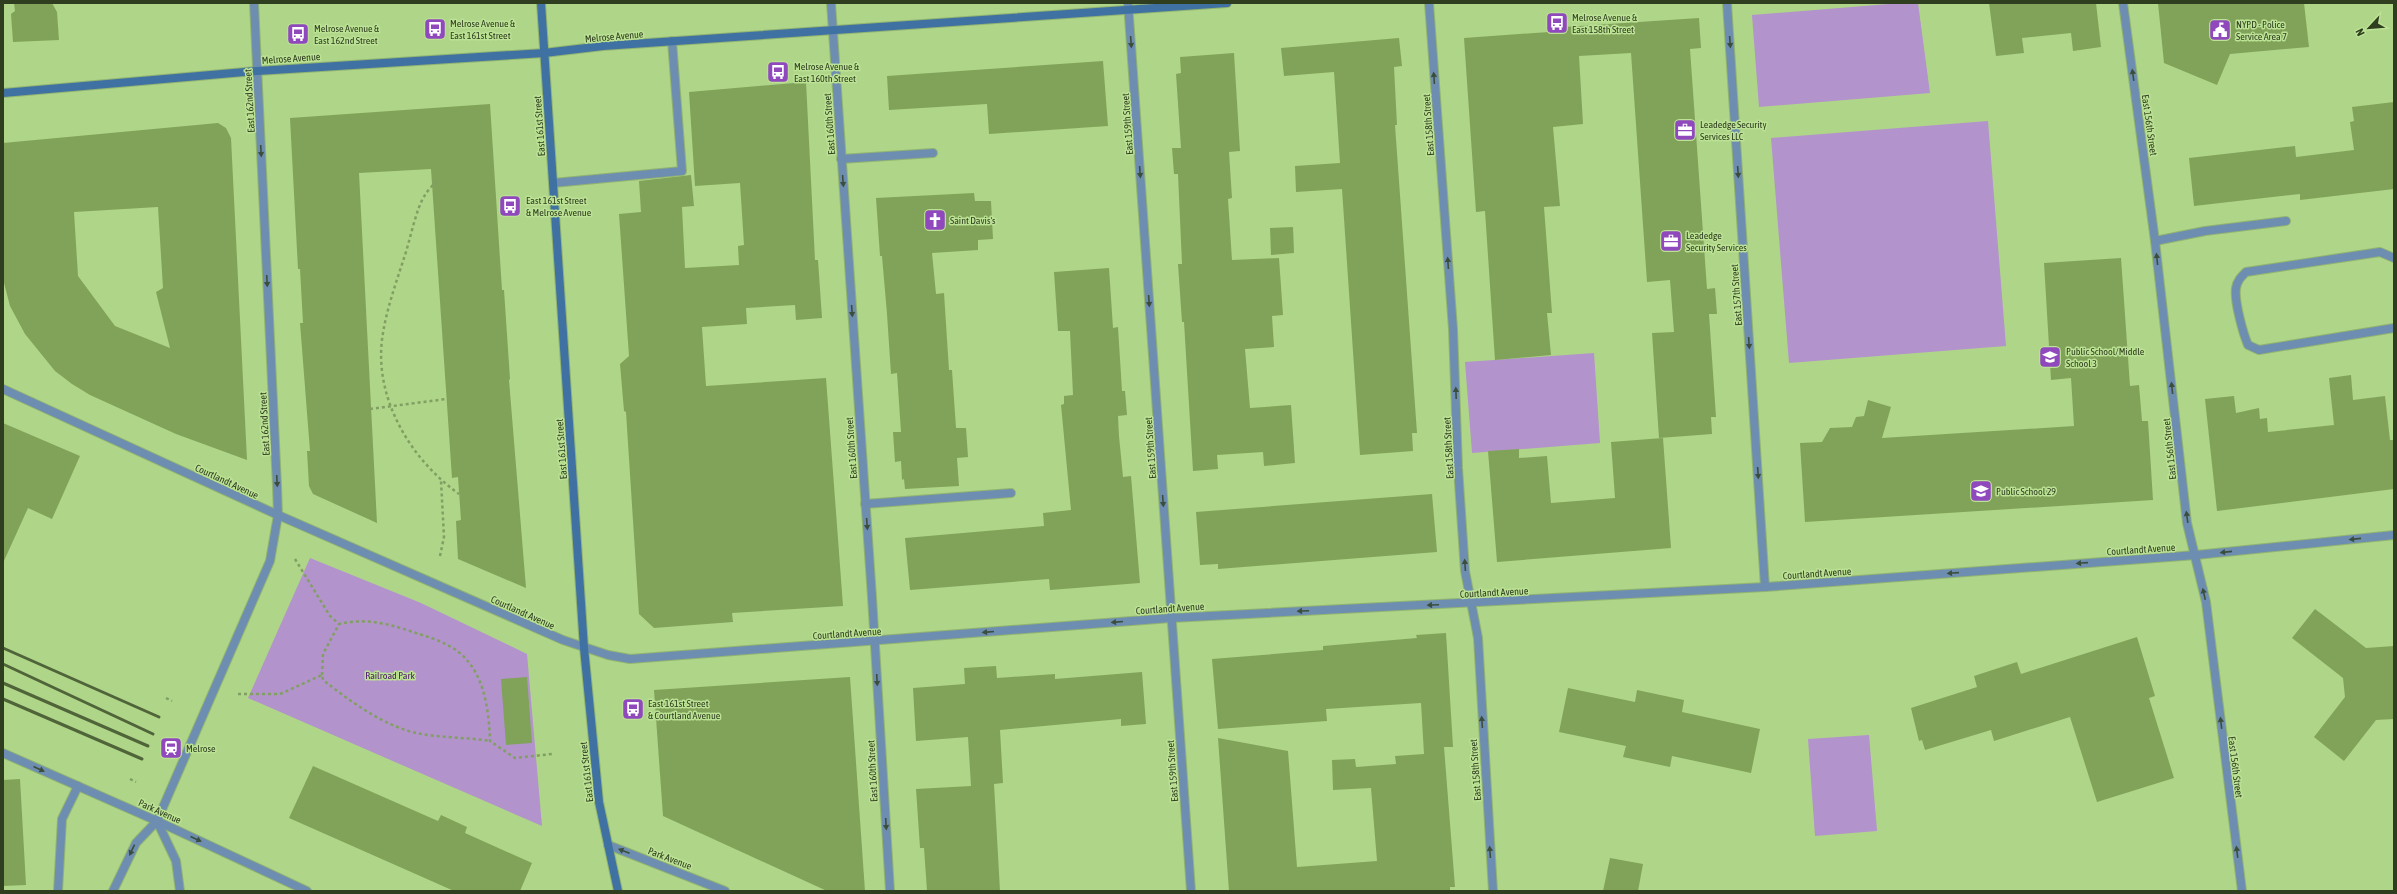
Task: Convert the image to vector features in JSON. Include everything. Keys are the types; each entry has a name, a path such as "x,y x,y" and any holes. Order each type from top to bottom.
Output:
{"main road":[{"name":"East 161st Street","path":"541,3 584,648 599,802 618,891"},
{"name":"Melrose Avenue","path":"3,93 257,70 544,53 603,46 1129,7 1227,3"}],"street":[{"name":"East 162nd Street","path":"112,891 136,843 157,821 270,561 278,515 254,3"},
{"name":"East 160th Street","path":"831,3 875,641 890,891"},
{"name":"East 158th Street","path":"1429,3 1453,321 1465,571 1478,638 1493,891"},
{"name":"East 157th Street","path":"1727,3 1765,587"},
{"name":"East 156th Street","path":"2123,3 2155,241 2187,523 2196,555 2206,602 2242,891"},
{"name":"East 159th Street","path":"1129,7 1190,891"},
{"path":"553,183 682,171 672,41"},
{"path":"841,159 933,153"},
{"path":"2155,241 2205,231 2286,221"},
{"path":"2394,258 2380,252 2246,272 2238,279 2236,290 2244,336 2248,345 2258,350 2394,328"},
{"name":"Courtlandt Avenue","path":"3,389 278,515 584,648 630,659 1171,618 1765,587 2196,555 2394,535"},
{"path":"865,504 1011,493"},
{"name":"Park Avenue","path":"3,753 157,821 307,891"},
{"path":"58,891 62,819 78,786"},
{"path":"157,821 176,861 180,891"},
{"name":"Park Avenue","path":"608,845 725,891"}],"path":[{"path":"437,181 424,195 392,294 382,334 382,377 391,407 411,447 441,481 459,494"},
{"path":"370,409 446,399"},
{"path":"440,556 444,537 441,481"},
{"path":"295,559 330,616 339,624"},
{"path":"490,740 489,709 475,672 463,656 443,643 386,623 354,620 339,624 323,654 322,675 323,680 350,701 378,717 416,733 490,740 515,758 552,754"},
{"path":"238,694 280,694 322,675"},
{"path":"166,698 172,701"},
{"path":"130,778 136,782"}],"green space":[{"path":"1901,3 1918,3 1930,93 1759,107 1752,15"},
{"path":"1988,121 2006,346 1789,363 1771,138"},
{"path":"1594,353 1600,443 1472,453 1465,362"},
{"name":"Railroad Park","path":"310,558 421,603 527,654 542,826 248,698"},
{"path":"1869,735 1877,831 1815,836 1808,739"}],"building":[{"path":"14,3 52,3 57,12 59,40 13,42 11,14 15,11"},
{"path":"1989,3 2096,3 2101,47 2073,51 2071,33 2022,38 2024,53 1996,56"},
{"name":"NYPD - Police Service Area 7","path":"2158,3 2304,3 2309,47 2230,54 2217,85 2164,63"},
{"path":"1699,18 1701,48 1690,49 1707,289 1715,288 1717,314 1709,314 1716,417 1711,417 1712,434 1659,438 1652,333 1674,332 1670,280 1647,282 1631,53 1579,56 1583,124 1553,127 1560,206 1544,207 1552,313 1547,313 1551,355 1495,360 1485,211 1476,212 1464,38 1549,32 1549,28"},
{"path":"1399,38 1402,66 1394,67 1397,125 1395,125 1417,433 1412,433 1413,451 1360,455 1342,189 1296,192 1295,166 1340,163 1334,72 1284,76 1281,48"},
{"path":"1234,53 1240,151 1229,152 1232,198 1228,199 1232,260 1279,258 1283,315 1272,316 1274,347 1245,349 1250,408 1291,405 1295,463 1264,466 1263,452 1217,455 1218,469 1193,471 1184,322 1182,322 1178,264 1182,264 1178,174 1174,174 1172,148 1181,148 1176,74 1181,73 1180,57"},
{"path":"1103,61 1108,126 989,134 987,104 889,110 887,76"},
{"path":"806,82 815,260 818,260 822,318 796,320 795,305 746,308 747,324 702,327 706,386 826,378 843,606 732,613 733,622 654,628 639,614 626,412 624,411 620,364 629,356 619,214 641,212 639,181 691,175 694,206 682,207 685,268 739,265 738,246 744,245 740,183 695,186 689,92"},
{"path":"2394,102 2394,189 2300,200 2300,194 2194,206 2189,158 2295,146 2296,157 2354,150 2350,122 2354,121 2352,107"},
{"path":"490,104 502,290 504,290 509,380 526,588 458,559 456,521 461,520 458,477 452,478 431,169 359,173 377,523 313,494 309,486 307,451 310,451 300,323 303,323 300,269 298,269 290,118"},
{"path":"218,123 226,128 231,138 247,460 176,434 90,395 55,371 25,334 10,306 3,279 3,143","holes":["158,207 163,288 156,292 170,348 115,326 78,276 74,212"]},
{"path":"974,193 975,201 991,201 993,239 978,240 978,250 932,253 936,294 944,293 949,370 952,370 956,428 966,428 968,457 957,458 959,486 905,489 904,479 902,480 901,461 895,462 893,432 901,432 897,373 891,374 876,198"},
{"path":"1293,227 1294,253 1271,255 1270,228"},
{"path":"2121,258 2130,386 2139,385 2142,421 2148,421 2153,500 1805,522 1800,443 1822,442 1830,428 1852,427 1856,417 1864,416 1868,400 1891,407 1882,438 2074,426 2071,378 2051,380 2044,263"},
{"path":"1109,268 1113,328 1118,327 1122,391 1125,391 1127,415 1118,416 1123,477 1131,476 1140,583 1050,590 1049,579 910,590 905,538 1044,526 1043,513 1071,510 1061,405 1064,404 1064,396 1073,395 1070,331 1058,331 1054,272"},
{"path":"2351,375 2353,400 2385,396 2390,440 2394,440 2394,489 2217,511 2205,399 2234,396 2236,413 2259,408 2260,419 2267,418 2268,432 2334,425 2329,378"},
{"path":"3,423 80,456 52,519 28,508 3,563"},
{"path":"1663,438 1671,548 1497,562 1488,451 1519,449 1519,458 1547,456 1551,503 1615,498 1611,442"},
{"path":"1432,494 1437,552 1218,569 1218,564 1200,565 1196,512"},
{"path":"2315,609 2366,648 2394,646 2394,719 2376,720 2344,761 2314,737 2345,697 2343,678 2292,638"},
{"path":"1446,633 1453,747 1444,747 1455,887 1450,887 1450,891 1229,891 1218,738 1288,751 1297,867 1377,861 1371,788 1333,790 1332,760 1355,759 1356,767 1396,764 1395,756 1424,754 1421,703 1326,709 1327,721 1218,729 1212,659 1323,650 1323,646 1417,638 1416,635"},
{"path":"2137,637 2155,696 2149,698 2174,778 2097,802 2070,717 1994,741 1991,730 1925,750 1922,740 1919,741 1911,708 1977,687 1974,676 2017,662 2021,674"},
{"path":"996,666 997,678 1055,674 1055,679 1142,672 1146,724 1121,726 1121,719 1000,730 1003,783 994,784 1000,891 927,891 924,848 920,848 916,789 971,786 968,737 916,741 913,688 965,684 964,668"},
{"path":"527,677 532,743 506,745 501,679"},
{"path":"850,677 865,891 827,891 663,816 654,690"},
{"path":"1568,688 1635,702 1637,690 1684,700 1682,712 1760,729 1751,773 1672,756 1670,767 1623,757 1626,746 1559,732"},
{"path":"313,766 438,821 441,815 467,827 465,833 532,863 520,891 454,891 289,818"},
{"path":"20,779 26,885 3,886 3,780"},
{"path":"1610,858 1643,864 1638,891 1603,891"}],"railway":[{"path":"3,648 159,717"},
{"path":"3,664 153,734"},
{"path":"3,683 148,746"},
{"path":"3,699 142,759"}],"place":[{"name":"Melrose Avenue & East 158th Street","path":"1557,23"},
{"name":"Melrose Avenue & East 161st Street","path":"435,29"},
{"name":"NYPD - Police Service Area 7","path":"2220,30"},
{"name":"Melrose Avenue & East 162nd Street","path":"298,34"},
{"name":"Melrose Avenue & East 160th Street","path":"778,72"},
{"name":"Leadedge Security Services LLC","path":"1685,130"},
{"name":"East 161st Street & Melrose Avenue","path":"510,206"},
{"name":"Saint Davis's","path":"935,220"},
{"name":"Leadedge Security Services","path":"1671,241"},
{"name":"Public School/Middle School 3","path":"2050,357"},
{"name":"Public School 29","path":"1981,491"},
{"name":"East 161st Street & Courtland Avenue","path":"633,709"},
{"name":"Melrose","path":"171,748"}]}
